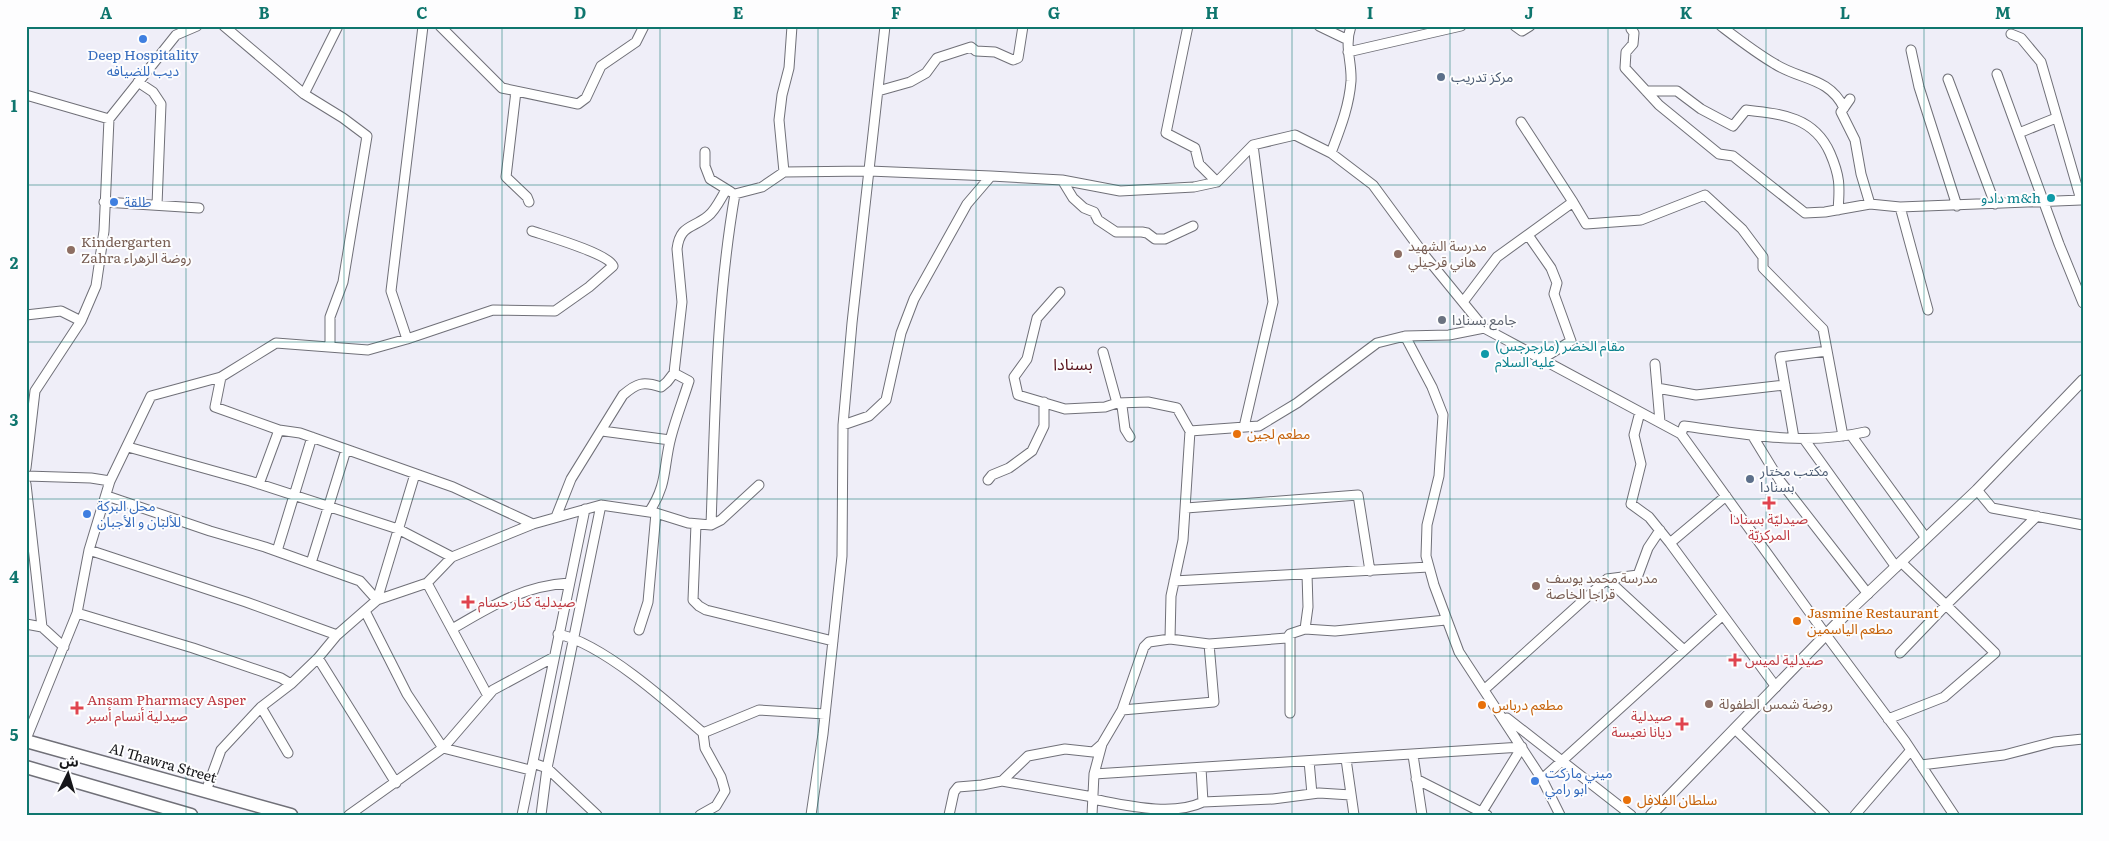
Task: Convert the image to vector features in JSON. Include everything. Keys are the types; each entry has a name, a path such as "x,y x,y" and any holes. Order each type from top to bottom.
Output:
{"main road":[{"name":"Al Thawra Street","path":"26,740 291,815"},
{"path":"26,768 191,815"}],"street":[{"path":"26,468 35,391 82,321 96,286 104,231 109,119 176,35 184,29 197,26"},
{"path":"224,26 304,94 344,118 366,136 343,282 330,317 330,347"},
{"path":"304,94 338,26"},
{"path":"407,339 391,291 423,26"},
{"path":"440,26 502,88 578,104 586,98 601,66 636,42 644,26"},
{"path":"784,172 779,120 782,95 789,68 792,26"},
{"path":"811,815 825,714 842,556 843,425 885,26"},
{"path":"878,91 910,82 926,73 937,58 960,49 970,47 976,51 995,52 1013,60 1018,58 1023,26"},
{"path":"1188,26 1166,133 1194,148 1199,164 1218,182"},
{"path":"1319,26 1346,39"},
{"path":"1331,153 1346,113 1351,79 1346,39 1350,26"},
{"path":"1348,52 1461,26"},
{"path":"1515,26 1522,31 1530,26"},
{"path":"1721,26 1776,65 1824,85 1838,96 1844,108"},
{"path":"1631,29 1634,33 1633,44 1626,52 1625,68 1658,105 1718,154 1733,156 1805,213 1838,210 1870,204 1900,208 2081,200 2041,62 2021,38 2011,34"},
{"path":"1911,50 1920,87 1957,206"},
{"path":"1997,74 2083,303"},
{"path":"1948,79 1994,204"},
{"path":"138,82 153,92 161,104 157,205"},
{"path":"516,91 506,177 527,197 529,202"},
{"path":"1646,91 1677,91 1701,109 1733,126 1746,110 1778,114 1804,122 1824,140 1838,171 1840,189 1838,210"},
{"path":"26,95 109,119"},
{"path":"1850,99 1841,112 1855,140 1861,174 1870,204"},
{"path":"2019,133 2056,118"},
{"path":"1520,122 1586,224 1641,220 1704,195 1742,229 1763,257 1763,268 1823,329 1847,436 1926,538"},
{"path":"705,152 705,166 710,179 735,194 762,187 784,172 869,171 1062,180 1120,191 1194,188 1218,182 1253,145 1294,136 1331,153 1373,185 1426,257 1484,328 1681,434 1911,750 1954,815"},
{"path":"1244,427 1273,302 1253,145"},
{"path":"843,425 869,416 886,400 901,334 914,300 968,204 991,176"},
{"path":"1062,180 1073,198 1084,208 1094,212 1102,223 1116,232 1129,234 1142,232 1155,239 1165,239 1193,226"},
{"path":"556,517 571,478 623,395 635,384 651,383 661,387 674,373 682,302 678,242 684,229 709,216 726,190"},
{"path":"711,525 718,349 730,223 735,194"},
{"path":"104,202 199,208"},
{"path":"1463,302 1497,257 1573,202"},
{"path":"1900,208 1928,310"},
{"path":"26,740 77,614 89,550 110,481 128,446 139,418 152,396 221,377 276,343 368,350 493,310 555,310 589,287 613,266 609,260 572,244 532,231"},
{"path":"1528,235 1551,268 1557,284 1554,294 1571,341 1542,360"},
{"path":"1060,292 1037,318 1026,359 1014,377 1018,395 1066,409 1105,407 1117,403 1148,402 1177,408 1190,431 1183,540 1171,596 1170,639"},
{"path":"26,315 61,310 82,321"},
{"path":"1190,431 1259,426 1297,403 1377,343 1406,336 1449,335 1484,328"},
{"path":"1406,336 1443,415 1439,476 1427,525 1426,556 1429,568 1459,652 1499,710 1542,779 1560,815"},
{"path":"1794,438 1780,356 1827,350"},
{"path":"1103,352 1117,403 1122,406 1125,429 1130,437"},
{"path":"1655,364 1660,422"},
{"path":"639,630 648,602 652,512 664,482 670,440 689,381 674,373"},
{"path":"221,377 215,407 279,430 312,437 453,487 533,524"},
{"path":"1651,815 1826,635 1977,490 2083,380"},
{"path":"1657,388 1696,395 1785,384"},
{"path":"988,480 992,475 1009,468 1032,451 1044,426 1044,402"},
{"path":"1640,412 1634,435 1641,464 1630,504 1649,517 1660,530 1776,687"},
{"path":"1681,434 1684,426 1794,438 1847,436 1865,432"},
{"path":"259,484 279,430"},
{"path":"602,431 670,440"},
{"path":"1752,434 1780,481 1868,594"},
{"path":"277,551 312,437"},
{"path":"1804,438 1899,564 1946,605 1995,653 1944,697 1888,718"},
{"path":"128,446 259,484 398,529 452,557"},
{"path":"310,563 346,450"},
{"path":"377,600 415,474"},
{"path":"26,476 91,478 110,481"},
{"path":"26,484 42,627"},
{"path":"206,791 221,750 261,707 291,684 318,658 337,635 377,600 427,583 452,557 533,524 601,505 652,512 696,524 711,525 721,520 759,485"},
{"path":"1977,490 1992,508 2083,526"},
{"path":"1186,508 1358,494 1370,571"},
{"path":"106,496 277,551 360,581 377,600"},
{"path":"1670,543 1726,496"},
{"path":"541,815 547,768 601,505"},
{"path":"522,815 584,509"},
{"path":"1900,653 2037,516"},
{"path":"696,524 693,600 699,606 706,610 833,641"},
{"path":"1485,689 1607,579 1638,575 1648,548 1660,530"},
{"path":"89,550 246,602 337,635"},
{"path":"1174,581 1429,568"},
{"path":"1305,629 1308,608 1307,574"},
{"path":"1607,579 1684,650"},
{"path":"427,583 488,696"},
{"path":"452,629 526,590 547,584 569,583"},
{"path":"365,611 407,694 443,748 547,768 597,815"},
{"path":"77,614 193,648 281,678 291,684"},
{"path":"1542,779 1723,615"},
{"path":"1092,815 1094,774 1102,744 1122,710 1144,647 1149,642 1170,639 1209,644 1287,638 1290,634 1305,629 1335,630 1446,620"},
{"path":"26,624 42,627 64,647"},
{"path":"558,634 574,638 606,656 703,733 705,748 721,776 725,791 716,806 700,815"},
{"path":"1290,634 1290,713"},
{"path":"1122,710 1214,702 1209,644"},
{"path":"349,815 443,748 493,690 554,657"},
{"path":"318,658 396,783"},
{"path":"261,707 288,753"},
{"path":"703,733 759,710 825,714"},
{"path":"1499,710 1631,815"},
{"path":"1735,729 1825,815"},
{"path":"1921,765 2004,755 2054,742 2083,739"},
{"path":"1002,781 1028,756 1065,749 1092,752 1102,744"},
{"path":"1094,774 1522,747"},
{"path":"1416,779 1483,814 1522,747"},
{"path":"1855,815 1911,750"},
{"path":"1413,755 1422,815"},
{"path":"1346,759 1354,815"},
{"path":"1309,761 1312,794"},
{"path":"1200,768 1204,802"},
{"path":"949,815 954,792 958,787 1002,781 1156,809 1194,806 1204,802 1273,799 1333,792 1351,795"}],"place":[{"name":"Deep Hospitality ديب للضيافه","path":"143,39"},
{"name":"مركز تدريب","path":"1441,77"},
{"name":"دادو m&h","path":"2051,198"},
{"name":"طلقة","path":"114,202"},
{"name":"Kindergarten Zahra روضة الزهراء","path":"71,250"},
{"name":"مدرسة الشهيد هاني قرحيلي","path":"1398,254"},
{"name":"جامع بسنادا","path":"1442,320"},
{"name":"مقام الخضر (مارجرجس) عليه السلام","path":"1485,354"},
{"name":"مطعم لجين","path":"1237,434"},
{"name":"مكتب مختار بسنادا","path":"1750,479"},
{"name":"صيدليّة بسنادا المركزيّة","path":"1769,503"},
{"name":"محل البركة للألبان و الأجبان","path":"87,514"},
{"name":"مدرسة محمد يوسف قراجا الخاصة","path":"1536,586"},
{"name":"صيدلية كنار حسام","path":"468,602"},
{"name":"Jasmine Restaurant مطعم الياسمين","path":"1797,621"},
{"name":"صيدلية لميس","path":"1735,660"},
{"name":"روضة شمس الطفولة","path":"1709,704"},
{"name":"مطعم درباس","path":"1482,705"},
{"name":"Ansam Pharmacy Asper صيدلية أنسام أسبر","path":"77,708"},
{"name":"صيدلية ديانا نعيسة","path":"1682,724"},
{"name":"ميني ماركت ابو رامي","path":"1535,781"},
{"name":"سلطان الفلافل","path":"1627,800"}],"district":[{"name":"بسنادا","path":"1073,364"}]}
